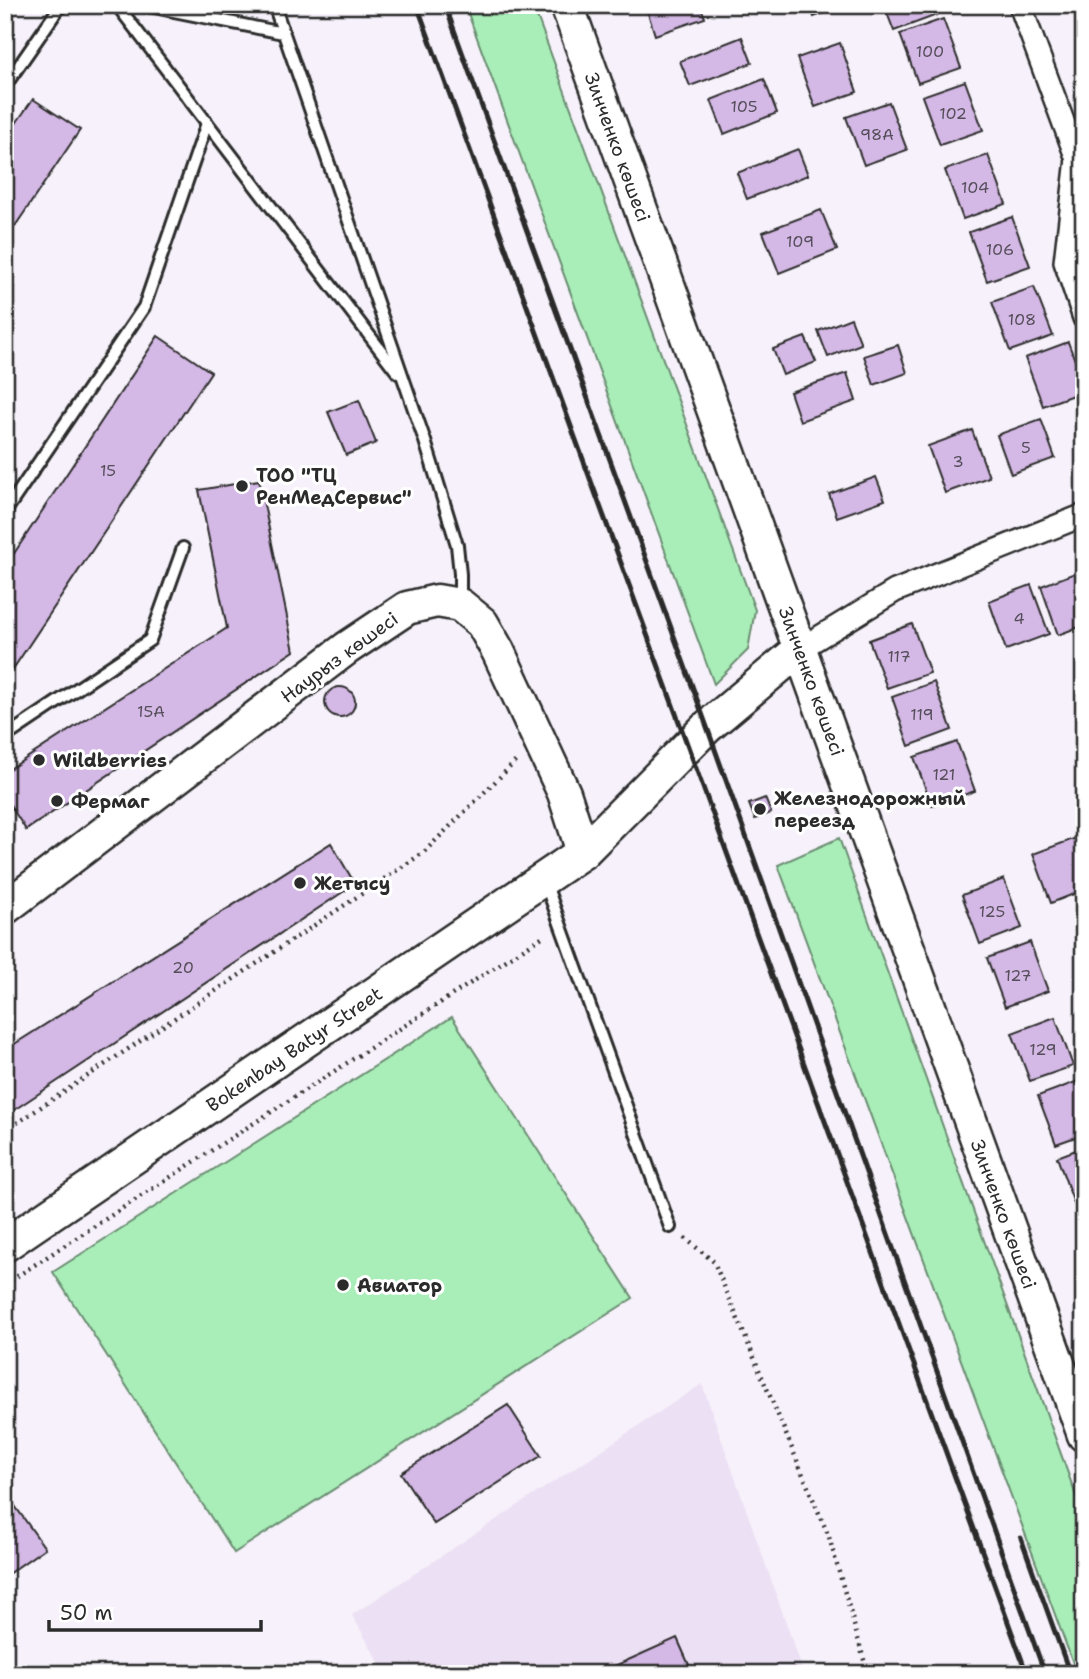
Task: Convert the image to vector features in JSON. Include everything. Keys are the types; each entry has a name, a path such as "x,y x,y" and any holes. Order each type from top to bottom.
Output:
{"main road":[{"name":"Зинченко көшесі","path":"567,5 1084,1435"},
{"name":"Наурыз көшесі","path":"5,908 346,648 407,608 437,601 460,605"},
{"path":"460,605 482,623 498,651 564,793 583,852"},
{"name":"Bokenbay Batyr Street","path":"5,1245 583,852 707,727 800,649"}],"street":[{"path":"1020,5 1080,163 1065,262 1084,318"},
{"path":"800,649 895,591 1084,515"}],"lane":[{"path":"5,86 61,5"},
{"path":"117,5 404,381"},
{"path":"144,5 283,33"},
{"path":"274,5 425,441 457,545 460,605"},
{"path":"5,512 144,307 207,123"},
{"path":"5,737 150,640 183,548"},
{"path":"544,879 670,1227"}],"path":[{"path":"5,1131 423,853 539,738"},
{"path":"5,1284 561,926"},
{"path":"670,1227 714,1262 829,1537 868,1674"}],"shaded area":[{"path":"702,1384 804,1674 386,1674 352,1615"}],"green space":[{"path":"465,5 533,5 755,610 748,650 714,684"},
{"path":"839,838 1084,1518 1084,1674 1077,1674 778,865"},
{"name":"Авиатор","path":"452,1017 633,1298 234,1553 53,1272"}],"building":[{"path":"700,5 705,18 655,35 646,7"},
{"path":"809,5 846,5 814,17"},
{"path":"884,5 933,5 937,15 894,31"},
{"path":"943,19 961,68 918,83 900,34"},
{"path":"742,37 752,63 690,86 680,61"},
{"path":"840,43 857,92 815,107 797,58"},
{"path":"764,79 777,113 724,134 711,100"},
{"path":"965,81 983,130 940,145 922,96"},
{"path":"33,99 80,130 5,241 5,139"},
{"path":"889,102 907,150 864,165 846,117"},
{"path":"798,149 808,175 747,199 737,173"},
{"path":"988,155 1006,204 963,219 945,170"},
{"path":"821,210 837,250 779,273 763,232"},
{"path":"1012,217 1030,266 987,281 969,232"},
{"path":"1034,287 1053,336 1010,351 992,302"},
{"path":"851,318 861,344 828,357 818,331"},
{"path":"158,336 211,372 7,678 5,567"},
{"path":"805,337 816,362 783,375 773,349"},
{"path":"1068,342 1084,384 1084,391 1043,406 1025,358"},
{"path":"898,345 907,373 874,385 864,356"},
{"path":"847,373 856,401 800,421 790,392"},
{"path":"359,400 376,443 346,455 328,412"},
{"path":"1041,419 1055,458 1011,474 997,435"},
{"path":"972,430 989,477 945,493 928,446"},
{"path":"876,477 885,500 837,517 829,494"},
{"path":"259,480 294,651 26,830 5,797 5,772 227,628 199,490"},
{"path":"1083,570 1084,625 1058,635 1041,586"},
{"path":"1031,585 1049,634 1006,650 989,601"},
{"path":"912,624 930,673 887,688 869,640"},
{"path":"934,682 952,730 909,746 892,697"},
{"path":"340,687 346,688 354,696 354,708 346,716 340,717 334,716 326,708 325,702 326,696 334,688"},
{"path":"957,742 975,791 932,806 914,757"},
{"name":"Железнодорожный переезд","path":"765,798 771,813 755,819 749,804"},
{"path":"1076,838 1084,860 1084,890 1051,903 1033,854"},
{"path":"331,843 355,884 5,1116 5,1050"},
{"path":"1004,879 1022,928 980,944 962,895"},
{"path":"1030,942 1048,991 1005,1007 987,958"},
{"path":"1055,1017 1073,1066 1030,1081 1012,1033"},
{"path":"1081,1080 1084,1088 1084,1134 1056,1144 1038,1096"},
{"path":"1084,1147 1084,1203 1075,1206 1057,1157"},
{"path":"508,1405 541,1456 434,1524 401,1473"},
{"path":"5,1492 45,1548 5,1576"},
{"path":"677,1638 693,1674 597,1674"}],"railway":[{"path":"417,5 1027,1674"},
{"path":"445,5 707,727 1045,1674"},
{"path":"1021,1538 1070,1674"}],"place":[{"name":"ТОО \"ТЦ РенМедСервис\"","path":"242,486"},
{"name":"Wildberries","path":"39,760"},
{"name":"Фермаг","path":"57,801"},
{"name":"Железнодорожный переезд","path":"760,809"},
{"name":"Жетысу","path":"300,883"},
{"name":"Авиатор","path":"343,1285"}]}
